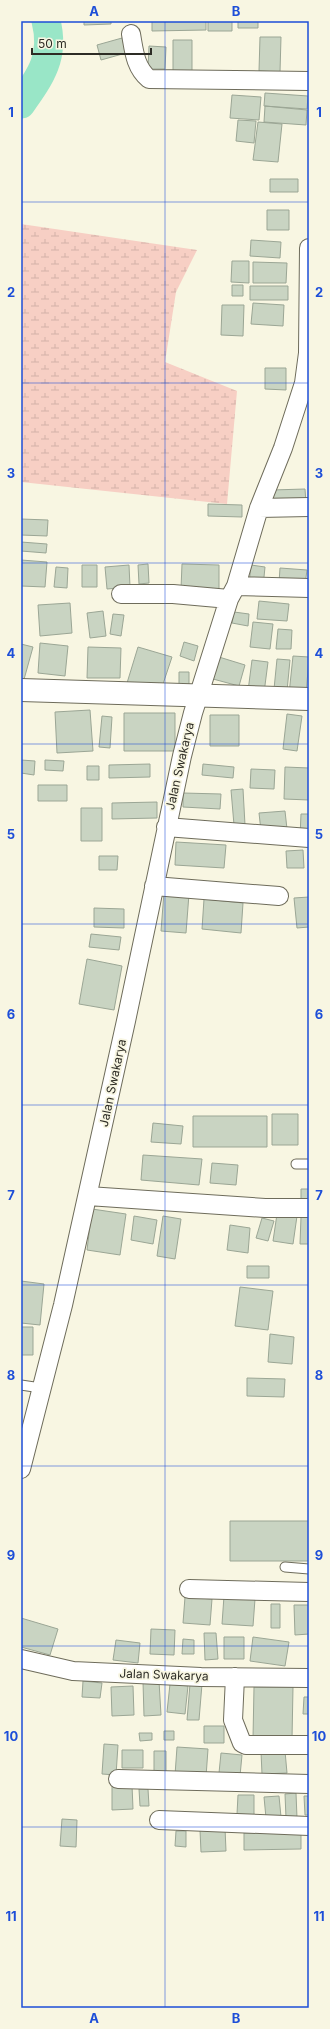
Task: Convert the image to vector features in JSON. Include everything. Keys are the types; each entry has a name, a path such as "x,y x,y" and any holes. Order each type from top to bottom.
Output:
{"street":[{"path":"131,34 135,57 140,72 149,79 309,81"},
{"name":"Jalan Swakarya","path":"21,1469 63,1305 88,1196 166,827 184,749 198,696 259,508 282,448 304,383 308,353 309,248"},
{"path":"259,508 309,507"},
{"path":"121,594 173,594 309,588"},
{"path":"21,690 309,699"},
{"path":"166,827 309,838"},
{"path":"154,886 279,896"},
{"path":"88,1196 265,1208 309,1208"},
{"path":"189,1589 309,1592"},
{"name":"Jalan Swakarya","path":"21,1659 73,1671 309,1678"},
{"path":"235,1677 233,1720 242,1743 246,1745 309,1745"},
{"path":"118,1779 309,1784"},
{"path":"159,1820 309,1826"}],"lane":[{"path":"296,1164 309,1164"},
{"path":"21,1384 41,1388"},
{"path":"285,1567 309,1569"}],"green space":[{"path":"21,224 197,250 176,292 165,362 237,391 227,504 21,482"}],"building":[{"path":"84,21 111,21 111,24 84,25"},
{"path":"152,21 206,21 206,30 152,31"},
{"path":"208,21 232,21 232,31 208,31"},
{"path":"238,21 258,21 258,28 238,28"},
{"path":"260,37 281,37 280,72 259,71"},
{"path":"122,38 126,53 101,60 97,45"},
{"path":"173,40 192,40 192,74 173,74"},
{"path":"149,46 166,47 165,69 148,69"},
{"path":"265,93 308,96 307,109 264,106"},
{"path":"232,95 261,97 259,120 230,118"},
{"path":"265,106 307,110 306,125 264,122"},
{"path":"238,120 256,121 254,143 236,141"},
{"path":"258,122 282,124 278,162 253,160"},
{"path":"270,179 298,179 298,192 270,192"},
{"path":"267,210 289,210 289,230 267,230"},
{"path":"251,240 281,242 280,258 250,256"},
{"path":"232,261 249,261 249,283 231,282"},
{"path":"253,262 287,263 286,283 253,283"},
{"path":"232,285 243,285 243,296 232,296"},
{"path":"250,286 288,286 288,300 250,300"},
{"path":"253,303 284,305 283,326 251,324"},
{"path":"222,305 244,305 243,336 221,335"},
{"path":"265,368 286,368 286,390 265,389"},
{"path":"305,489 306,503 272,503 272,490"},
{"path":"208,504 242,505 242,517 208,516"},
{"path":"21,519 48,520 47,536 21,535"},
{"path":"21,542 47,544 46,553 21,551"},
{"path":"21,560 47,562 45,587 21,586"},
{"path":"148,564 149,583 139,584 138,565"},
{"path":"182,564 219,565 219,590 181,589"},
{"path":"82,565 97,565 97,587 82,587"},
{"path":"129,565 130,587 107,589 105,567"},
{"path":"251,565 265,567 263,587 249,585"},
{"path":"56,567 68,568 67,588 54,587"},
{"path":"280,568 307,570 305,585 279,583"},
{"path":"259,601 289,604 287,621 257,619"},
{"path":"70,603 72,633 40,636 38,605"},
{"path":"103,611 106,636 90,638 87,613"},
{"path":"234,612 249,614 248,626 232,623"},
{"path":"113,614 124,615 121,636 110,634"},
{"path":"253,622 273,624 270,649 250,647"},
{"path":"278,629 292,630 291,649 276,649"},
{"path":"184,642 198,646 194,661 180,656"},
{"path":"40,643 68,646 65,676 38,673"},
{"path":"21,644 33,647 23,683 21,682"},
{"path":"88,647 121,648 120,678 87,678"},
{"path":"138,647 172,657 160,693 127,683"},
{"path":"293,656 309,657 306,696 289,694"},
{"path":"219,657 245,665 239,686 213,679"},
{"path":"277,659 290,660 287,691 274,689"},
{"path":"252,660 268,662 264,693 248,691"},
{"path":"179,672 189,672 189,686 179,686"},
{"path":"90,710 93,751 57,753 55,712"},
{"path":"124,713 175,713 175,751 124,751"},
{"path":"287,714 302,716 297,751 283,749"},
{"path":"210,715 239,715 239,746 210,746"},
{"path":"102,716 112,717 110,748 99,747"},
{"path":"21,760 35,761 34,775 21,773"},
{"path":"45,760 64,761 63,771 45,770"},
{"path":"150,764 150,777 109,778 109,765"},
{"path":"203,764 234,767 233,778 202,775"},
{"path":"87,766 99,766 99,780 87,780"},
{"path":"285,767 309,768 309,800 284,799"},
{"path":"251,769 275,770 274,789 250,788"},
{"path":"38,785 67,785 67,801 38,801"},
{"path":"243,789 245,825 234,825 231,790"},
{"path":"183,793 221,794 220,809 183,807"},
{"path":"157,802 157,818 112,819 112,803"},
{"path":"81,808 102,808 102,841 81,841"},
{"path":"285,811 287,829 261,831 259,813"},
{"path":"301,814 309,814 309,837 300,837"},
{"path":"176,842 226,845 224,868 175,865"},
{"path":"303,850 304,868 287,868 286,851"},
{"path":"99,856 118,856 117,870 99,870"},
{"path":"164,892 189,894 186,933 161,931"},
{"path":"309,897 309,927 297,928 294,898"},
{"path":"204,899 243,903 241,933 202,929"},
{"path":"94,908 124,909 124,928 94,927"},
{"path":"91,934 121,937 119,950 89,947"},
{"path":"87,959 122,966 114,1010 79,1004"},
{"path":"272,1114 298,1114 298,1145 272,1145"},
{"path":"193,1116 267,1116 267,1147 193,1147"},
{"path":"153,1123 183,1126 181,1144 151,1142"},
{"path":"143,1155 202,1159 199,1185 141,1180"},
{"path":"212,1163 238,1165 236,1185 210,1183"},
{"path":"301,1189 309,1189 309,1202 301,1202"},
{"path":"92,1209 126,1214 120,1255 87,1250"},
{"path":"277,1214 297,1216 293,1244 273,1241"},
{"path":"134,1216 157,1220 153,1244 131,1240"},
{"path":"163,1216 181,1219 175,1259 157,1256"},
{"path":"301,1217 309,1217 309,1244 300,1244"},
{"path":"262,1218 274,1221 268,1241 256,1238"},
{"path":"230,1225 250,1228 248,1253 227,1250"},
{"path":"247,1266 269,1266 269,1278 247,1278"},
{"path":"21,1281 44,1284 40,1325 21,1323"},
{"path":"240,1287 273,1291 268,1330 235,1326"},
{"path":"21,1327 33,1327 33,1355 21,1355"},
{"path":"270,1334 294,1337 292,1364 268,1362"},
{"path":"247,1378 285,1379 284,1397 247,1396"},
{"path":"230,1521 309,1521 309,1561 230,1561"},
{"path":"224,1596 255,1599 253,1626 222,1624"},
{"path":"185,1597 212,1599 210,1625 183,1623"},
{"path":"271,1604 280,1604 280,1628 271,1628"},
{"path":"294,1605 309,1605 309,1634 295,1635"},
{"path":"21,1618 58,1629 50,1655 21,1647"},
{"path":"151,1629 175,1630 174,1655 150,1654"},
{"path":"204,1633 216,1633 218,1659 205,1660"},
{"path":"224,1637 244,1637 244,1659 224,1659"},
{"path":"253,1637 289,1642 285,1666 250,1661"},
{"path":"183,1639 194,1640 194,1654 182,1654"},
{"path":"116,1640 140,1643 138,1663 113,1660"},
{"path":"83,1681 102,1683 100,1698 82,1697"},
{"path":"159,1681 161,1715 144,1716 143,1682"},
{"path":"170,1684 188,1686 185,1714 167,1712"},
{"path":"190,1684 202,1684 199,1720 187,1720"},
{"path":"133,1686 134,1715 112,1716 111,1687"},
{"path":"254,1687 293,1687 292,1739 253,1738"},
{"path":"304,1697 309,1697 309,1714 303,1714"},
{"path":"204,1726 224,1726 224,1743 204,1743"},
{"path":"164,1731 174,1731 174,1740 164,1740"},
{"path":"139,1733 152,1733 152,1740 140,1741"},
{"path":"104,1744 118,1745 116,1775 102,1774"},
{"path":"177,1747 208,1749 206,1777 175,1775"},
{"path":"122,1750 143,1750 143,1768 122,1768"},
{"path":"154,1751 166,1751 166,1775 154,1775"},
{"path":"285,1751 287,1773 262,1774 261,1752"},
{"path":"221,1753 242,1755 240,1776 219,1773"},
{"path":"132,1785 133,1809 112,1810 112,1786"},
{"path":"139,1789 148,1789 149,1806 140,1806"},
{"path":"296,1793 297,1818 286,1818 285,1794"},
{"path":"238,1795 254,1795 254,1815 237,1814"},
{"path":"279,1796 281,1817 266,1818 264,1797"},
{"path":"304,1796 309,1796 309,1815 305,1815"},
{"path":"62,1819 77,1820 76,1847 60,1846"},
{"path":"225,1828 226,1851 201,1852 200,1830"},
{"path":"176,1831 186,1831 186,1847 175,1846"},
{"path":"301,1832 301,1849 244,1850 244,1833"}],"waterway":[{"path":"21,104 35,84 44,65 49,45 46,21"}]}
